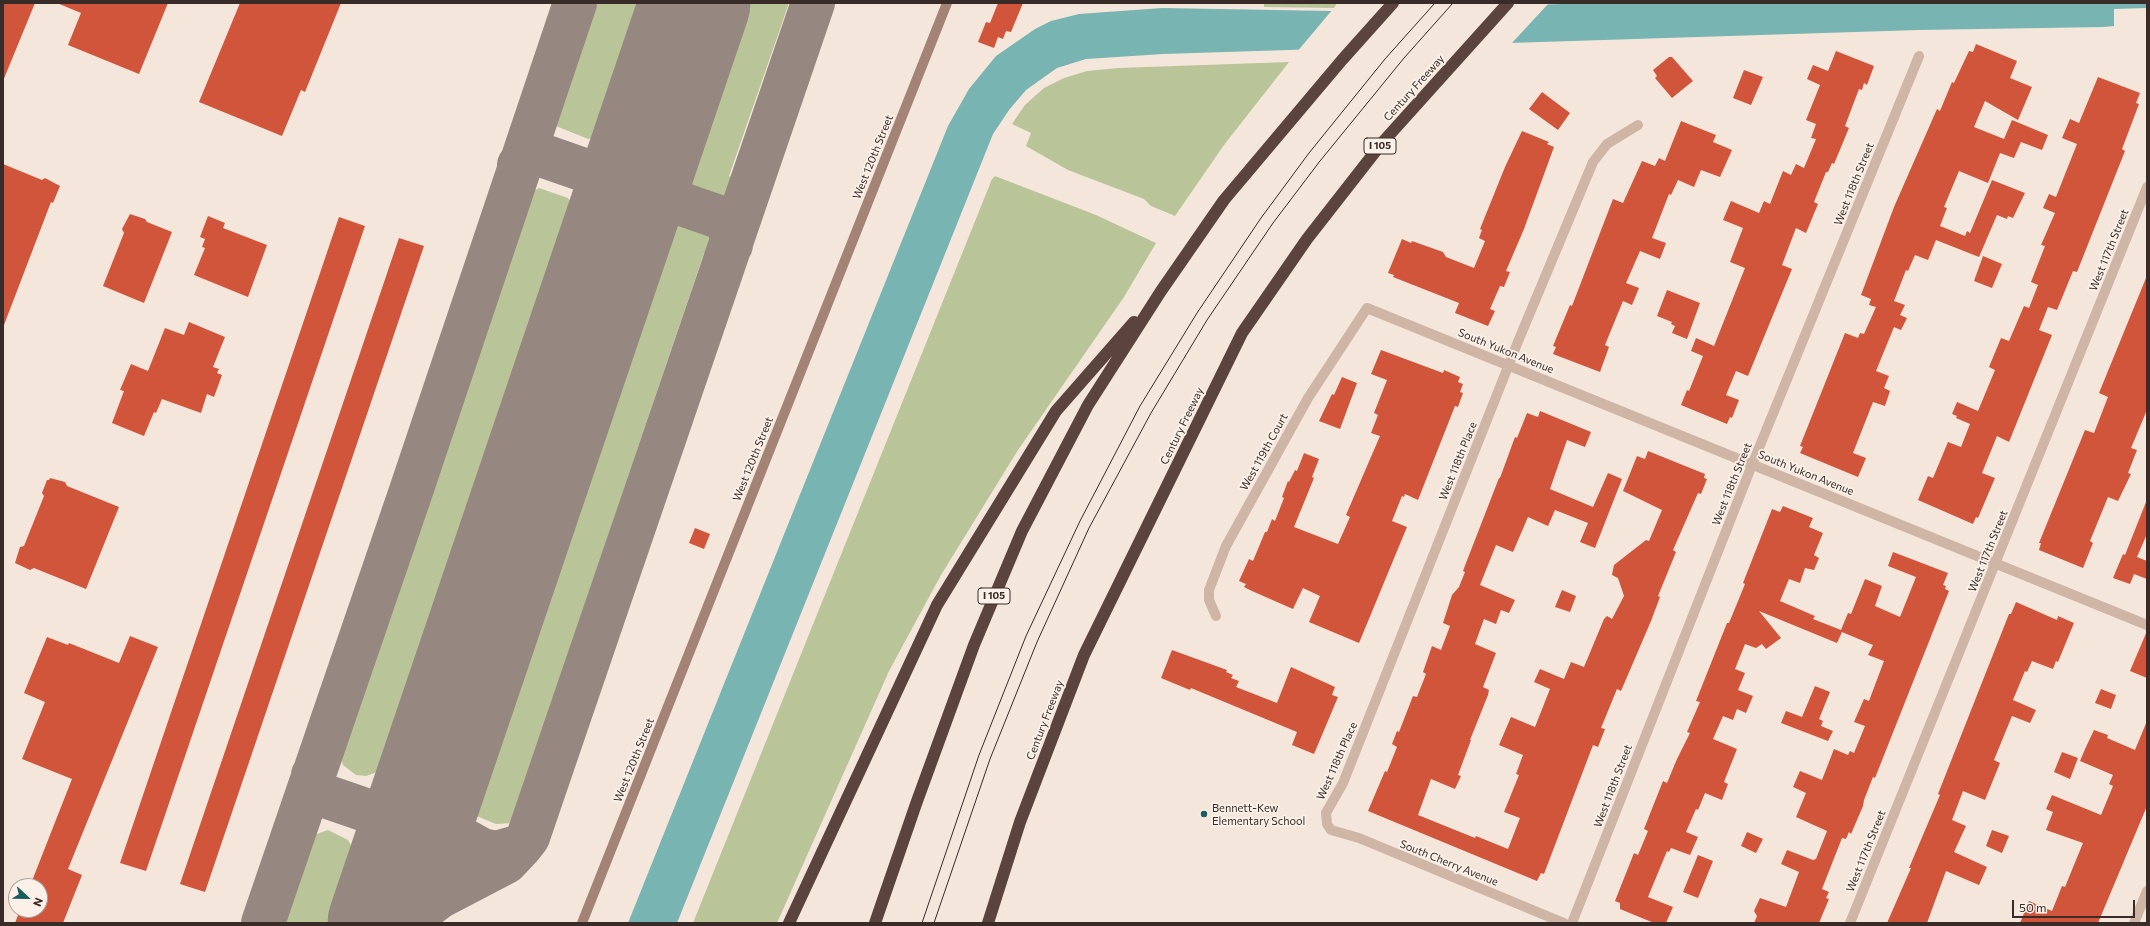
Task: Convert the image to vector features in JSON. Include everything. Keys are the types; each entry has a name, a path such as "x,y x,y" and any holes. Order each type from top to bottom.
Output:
{"highway":[{"name":"I 105","path":"875,923 916,804 974,645 1022,531 1088,405 1161,291 1224,200 1342,60 1393,3"},
{"name":"Century Freeway","path":"988,923 1020,822 1084,654 1242,333 1307,239 1382,143 1508,3"},
{"path":"789,923 937,605 1056,411 1161,291"}],"main road":[{"name":"West 120th Street","path":"582,923 947,3"}],"street":[{"name":"West 118th Street","path":"1572,923 1752,465 1919,56"},
{"name":"West 118th Place","path":"1327,824 1326,813 1342,783 1592,162 1607,144 1638,125"},
{"name":"West 117th Street","path":"1850,923 2147,187"},
{"name":"South Yukon Avenue","path":"1367,308 2147,625"},
{"name":"West 119th Court","path":"1216,616 1209,600 1209,590 1226,546 1308,398 1367,308"},
{"name":"South Cherry Avenue","path":"1327,824 1331,830 1359,838 1564,923"},
{"path":"2134,923 2147,891"}],"green space":[{"path":"591,3 644,3 602,127 596,137 588,139 556,126 554,117"},
{"path":"742,3 789,3 729,176 735,179 723,197 716,198 683,188 676,175 677,170 685,173"},
{"path":"1264,3 1337,3 1334,8 1264,7"},
{"path":"1289,62 1224,145 1175,216 1151,206 1144,199 1068,170 1026,146 1031,133 1012,124 1025,105 1044,88 1064,78 1087,71 1118,68"},
{"path":"995,176 1096,215 1156,243 1124,297 1018,450 941,575 889,671 777,923 693,923 992,179"},
{"path":"539,188 568,198 573,207 571,218 390,753 382,769 366,776 356,775 343,765 339,752 341,744 523,206 528,194"},
{"path":"670,215 702,224 707,228 712,234 712,249 710,255 704,253 518,801 524,803 520,814 512,823 496,824 474,815 463,803 467,785 476,787 665,232 655,228 658,222"},
{"path":"328,830 348,840 354,851 353,863 332,923 280,923 308,843 314,835"}],"water":[{"path":"1596,3 2147,3 2147,8 2114,9 2114,26 2104,27 1918,30 1163,54 1086,59 1057,68 1026,90 1009,110 993,134 677,923 628,923 948,126 969,89 996,56 1035,29 1051,21 1079,14 1162,8 1332,11"}],"pier":[{"path":"1549,3 1511,44 1296,53 1333,9"}],"building":[{"path":"3,3 35,3 3,81"},
{"path":"57,3 168,3 139,74 68,45 81,13"},
{"path":"240,3 341,3 305,92 301,90 282,136 199,102"},
{"path":"998,3 1023,3 1011,32 1006,31 1003,39 998,37 994,48 978,42 986,22 990,23"},
{"path":"1976,44 2017,61 2010,78 2032,87 2018,120 1985,101 1974,127 2004,139 2012,120 2048,135 2042,150 2021,142 2014,158 2000,153 1988,183 1959,171 1944,207 1947,208 1940,226 1965,236 1967,231 1970,233 1992,180 2025,193 2013,218 2008,216 2007,219 1997,215 1979,257 1936,240 1928,260 1915,255 1908,271 1906,270 1894,301 1905,305 1900,315 1907,318 1901,330 1894,327 1876,371 1889,376 1884,388 1890,391 1885,406 1873,402 1853,453 1866,458 1858,477 1800,453 1803,447 1800,446 1845,333 1858,338 1860,333 1864,334 1876,307 1869,305 1871,299 1861,295 1894,207 1937,109 1940,111 1952,82 1954,83 1969,51 1973,52"},
{"path":"1836,51 1874,66 1867,85 1864,83 1862,90 1859,89 1845,126 1849,128 1834,164 1832,163 1828,172 1826,172 1814,202 1818,204 1806,233 1796,228 1782,265 1792,269 1748,376 1736,371 1726,395 1739,400 1732,418 1730,417 1727,424 1681,405 1687,390 1689,391 1703,356 1691,351 1696,338 1714,346 1745,268 1730,262 1743,228 1723,220 1731,201 1759,213 1764,201 1770,204 1783,171 1791,175 1796,164 1804,168 1816,139 1811,138 1816,124 1806,120 1820,85 1807,79 1813,65 1828,71"},
{"path":"1669,57 1672,57 1693,81 1672,98 1655,78 1657,76 1653,70"},
{"path":"1744,70 1763,77 1751,105 1733,98"},
{"path":"2098,77 2140,93 2136,103 2139,104 2122,149 2125,151 2077,272 2073,271 2057,310 2048,307 2039,330 2052,335 2009,442 1997,436 1982,473 1995,478 1978,518 1976,517 1973,524 1918,500 1928,476 1933,478 1948,442 1961,447 1970,424 1956,418 1957,416 1952,414 1957,402 1978,411 1995,370 1989,367 2001,338 2009,341 2024,306 2029,308 2038,285 2031,282 2045,246 2041,245 2055,213 2043,208 2049,194 2056,197 2077,144 2062,138 2070,119 2079,123"},
{"path":"1542,92 1570,113 1558,130 1529,109"},
{"path":"1681,121 1716,135 1713,142 1732,150 1720,177 1701,170 1694,187 1678,180 1671,195 1669,194 1652,238 1666,243 1660,259 1640,251 1626,283 1639,288 1632,305 1623,301 1605,345 1609,347 1600,372 1553,354 1556,347 1553,346 1570,305 1572,306 1613,199 1623,203 1642,161 1655,166 1659,158 1665,161"},
{"path":"1522,131 1549,142 1547,144 1554,147 1524,229 1506,271 1510,272 1504,287 1500,286 1490,309 1495,311 1488,326 1455,313 1459,303 1393,277 1394,275 1388,273 1402,239 1443,252 1446,257 1474,268 1485,241 1479,238 1482,230 1480,229 1505,167"},
{"path":"3,164 42,180 45,178 60,186 53,203 51,202 4,325"},
{"path":"130,214 145,219 147,222 172,232 144,303 103,286 124,233 122,229"},
{"path":"208,216 225,223 223,228 267,245 248,297 194,275 205,248 202,247 205,239 200,237"},
{"path":"339,217 365,226 146,871 120,863"},
{"path":"399,238 424,246 205,892 180,884"},
{"path":"1983,256 2002,264 1992,288 1974,281"},
{"path":"2146,278 2147,410 2131,448 2137,450 2128,473 2131,474 2118,501 2108,497 2090,541 2093,543 2083,568 2039,550 2041,543 2039,543 2085,430 2094,433 2108,397 2099,393"},
{"path":"1667,290 1700,303 1687,339 1672,333 1675,326 1671,324 1672,322 1657,316"},
{"path":"189,322 225,337 213,367 219,369 217,373 222,375 214,397 207,394 201,413 162,399 156,413 154,412 144,436 112,423 124,391 120,390 131,364 148,371 165,328 184,335"},
{"path":"1381,350 1443,373 1444,370 1460,377 1458,382 1463,384 1460,392 1463,393 1458,407 1455,406 1418,500 1405,494 1404,497 1402,496 1392,521 1407,527 1359,643 1309,622 1320,596 1303,588 1293,609 1244,587 1246,584 1239,581 1249,559 1253,561 1272,519 1275,521 1284,498 1282,497 1288,481 1289,482 1295,470 1297,471 1304,453 1319,459 1312,477 1314,478 1294,527 1338,544 1350,517 1346,515 1380,436 1371,433 1378,415 1374,413 1387,380 1371,374"},
{"path":"1342,377 1357,383 1340,429 1319,421 1332,394 1334,395"},
{"path":"1540,411 1591,432 1585,447 1567,440 1550,489 1593,507 1608,473 1622,479 1595,548 1580,542 1588,523 1555,510 1548,526 1528,517 1513,552 1496,545 1480,585 1515,600 1509,613 1501,610 1496,624 1484,619 1475,644 1496,653 1483,687 1489,690 1488,695 1470,740 1458,775 1461,776 1455,789 1431,779 1418,815 1475,838 1476,836 1508,849 1520,818 1504,812 1519,775 1516,774 1523,755 1499,745 1511,717 1535,727 1550,689 1534,682 1540,669 1564,679 1571,662 1584,667 1604,619 1607,616 1612,619 1624,596 1618,578 1612,575 1614,565 1646,540 1649,541 1662,510 1623,491 1637,456 1645,459 1648,451 1705,474 1704,478 1707,479 1701,494 1698,493 1673,550 1676,552 1658,596 1660,597 1651,621 1621,691 1617,689 1601,728 1605,729 1598,747 1593,745 1544,874 1541,873 1537,881 1368,811 1385,771 1387,772 1397,747 1392,744 1397,731 1399,732 1413,696 1417,697 1426,674 1423,672 1432,646 1441,650 1450,626 1443,623 1452,595 1459,587 1465,572 1463,571 1515,437 1517,438 1527,413 1538,417"},
{"path":"50,478 65,482 67,486 119,507 86,589 34,568 30,570 15,563 20,547 24,546 44,496 42,493 47,480"},
{"path":"2146,502 2147,534 2137,557 2147,561 2147,579 2134,574 2130,584 2113,578 2123,554 2125,555"},
{"path":"1783,506 1813,518 1809,527 1823,533 1814,555 1819,558 1814,570 1805,568 1800,583 1789,579 1780,601 1815,616 1813,619 1841,630 1848,613 1851,614 1865,579 1882,586 1875,606 1900,617 1916,577 1888,566 1893,552 1948,573 1943,585 1946,586 1945,589 1949,591 1875,778 1873,777 1851,834 1849,832 1846,839 1842,838 1822,889 1829,892 1826,898 1829,899 1819,923 1754,923 1757,916 1754,911 1760,898 1786,907 1799,872 1781,864 1787,850 1813,860 1816,859 1827,831 1796,817 1806,793 1793,787 1800,771 1822,780 1834,749 1848,755 1850,751 1854,753 1865,726 1854,722 1864,699 1869,701 1884,661 1868,655 1873,645 1842,632 1837,643 1759,611 1781,638 1766,649 1762,644 1756,648 1745,644 1735,669 1745,673 1738,690 1753,696 1746,713 1737,709 1733,720 1723,716 1713,739 1737,749 1724,782 1728,784 1722,800 1705,793 1698,810 1696,809 1686,832 1698,837 1690,855 1671,848 1669,852 1667,851 1648,897 1673,907 1666,923 1654,923 1620,909 1620,903 1615,901 1634,853 1638,855 1648,831 1644,829 1663,781 1667,783 1690,733 1687,732 1700,702 1696,701 1727,623 1729,623 1745,584 1743,583 1772,509 1780,512"},
{"path":"695,528 710,534 704,549 689,543"},
{"path":"1562,590 1576,596 1570,612 1555,607"},
{"path":"2016,602 2057,620 2058,616 2074,623 2058,662 2056,661 2053,669 2032,661 2027,672 2025,671 2013,700 2036,710 2030,723 2012,716 1994,760 2000,763 1985,800 1963,791 1952,820 1966,826 1954,852 1987,867 1979,885 1946,871 1927,923 1887,923 1940,795 1938,794 2009,614 2011,614"},
{"path":"2147,631 2147,678 2130,671"},
{"path":"130,636 158,647 68,869 82,875 63,923 15,923 17,918 48,918 48,878 33,878 72,779 22,759 45,702 24,693 47,637 68,645 69,643 119,663"},
{"path":"1172,650 1227,670 1226,672 1233,675 1231,678 1239,681 1236,687 1277,703 1291,667 1335,687 1332,695 1338,697 1314,754 1292,745 1297,732 1191,688 1190,690 1161,678"},
{"path":"1815,686 1830,692 1819,719 1823,721 1821,726 1833,731 1828,741 1781,723 1786,711 1802,717"},
{"path":"2101,689 2116,695 2111,709 2095,703"},
{"path":"2147,721 2147,806 2098,923 2020,923 2029,901 2052,911 2062,886 2065,887 2083,843 2046,830 2053,812 2046,809 2052,795 2101,815 2113,786 2109,784 2113,775 2080,761 2094,730 2108,735 2107,738 2135,750"},
{"path":"2062,752 2078,758 2070,779 2054,772"},
{"path":"1992,830 2009,836 2002,853 1986,846"},
{"path":"1747,832 1763,839 1756,853 1741,846"},
{"path":"1698,855 1713,861 1698,898 1683,892"}],"taxiway":[{"path":"263,923 411,491 575,3"},
{"path":"313,775 313,782 319,794 380,815 391,816 402,813 419,800 436,767 434,782 443,815 453,830 464,840 482,850 496,853 521,846 528,837 813,3"},
{"path":"585,170 597,174 610,175 617,173 636,159 646,147"},
{"path":"519,165 531,155 541,155 719,217 726,220 731,229 731,245"},
{"path":"597,174 606,179 616,192 620,209 620,223"},
{"path":"380,815 396,829 400,838 402,867"},
{"path":"405,923 439,897 506,862 521,846"}],"runway":[{"path":"383,923 695,3"}],"tram line":[{"path":"922,923 979,755 1026,636 1080,521 1140,406 1197,313 1261,218 1309,153 1385,59 1435,3"},
{"path":"934,923 990,759 1037,642 1089,528 1151,413 1207,320 1273,223 1320,161 1404,58 1453,3"}],"place":[{"name":"Bennett-Kew Elementary School","path":"1204,814"}]}
